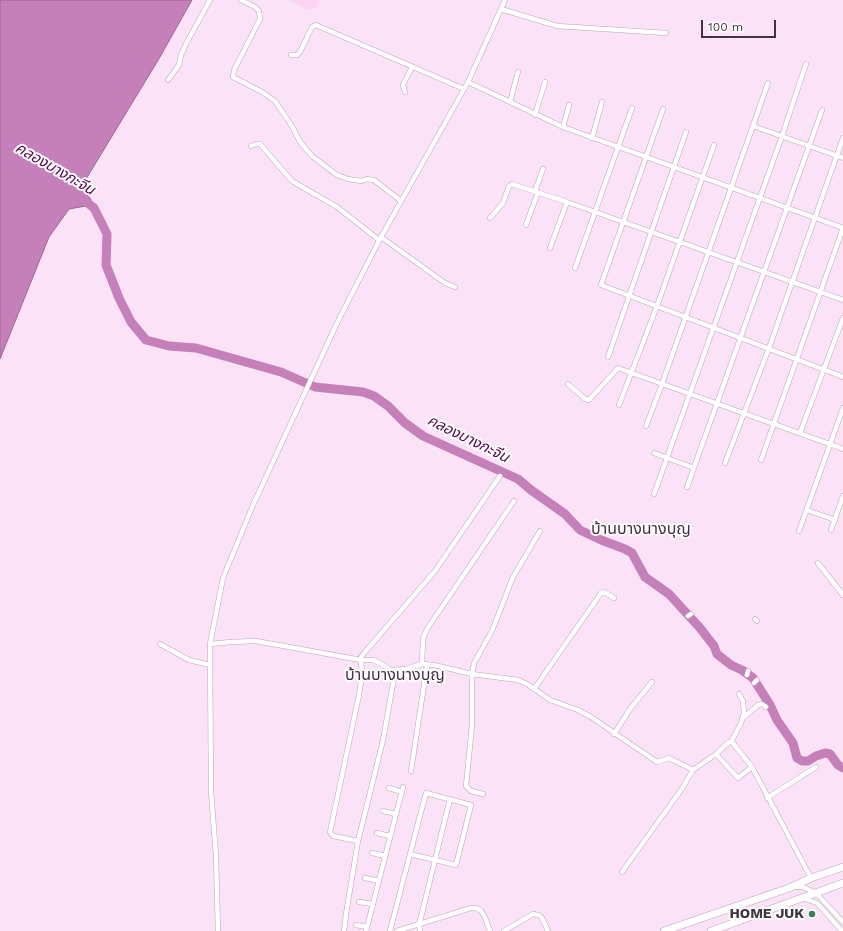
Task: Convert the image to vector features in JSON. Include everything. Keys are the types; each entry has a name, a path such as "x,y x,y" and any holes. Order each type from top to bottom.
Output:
{"main road":[{"path":"664,931 789,888 811,878 843,867"},
{"path":"711,931 843,883"}],"street":[{"path":"168,80 178,66 186,44 210,0"},
{"path":"241,0 255,7 259,11 260,19 234,70 233,77 262,92 275,101 292,126 300,142 312,156 337,175 348,179 362,181 367,179 374,180 401,201"},
{"path":"218,931 217,862 211,792 210,644 223,578 254,503 338,321 380,239 468,82 505,0"},
{"path":"501,9 558,26 666,33"},
{"path":"291,56 297,55 300,52 312,27 316,25 464,89"},
{"path":"654,494 782,136 806,64"},
{"path":"405,92 403,85 412,67"},
{"path":"510,102 518,72"},
{"path":"468,82 563,128 843,228 761,460"},
{"path":"535,115 545,82"},
{"path":"646,426 768,83"},
{"path":"592,138 602,102"},
{"path":"563,128 569,105"},
{"path":"574,268 632,108"},
{"path":"663,109 601,285 843,377"},
{"path":"687,487 718,404 740,338 822,110"},
{"path":"753,126 843,158"},
{"path":"608,356 686,132"},
{"path":"725,463 769,348 843,138"},
{"path":"251,146 260,144 292,181 337,207 380,239 446,283 456,286"},
{"path":"619,405 657,306 714,145"},
{"path":"526,225 543,169"},
{"path":"490,218 503,203 509,186 512,184 567,202 843,300"},
{"path":"550,248 567,202"},
{"path":"800,433 843,318"},
{"path":"568,384 585,399 589,400 618,368 843,449"},
{"path":"800,531 843,408"},
{"path":"654,453 694,468"},
{"path":"358,841 333,836 330,832 359,695 362,675 360,660 365,652 435,571 500,476"},
{"path":"831,530 843,496"},
{"path":"411,771 424,664 423,638 514,501"},
{"path":"807,510 835,520"},
{"path":"483,794 471,791 466,786 472,725 472,674 474,663 492,631 513,577 540,531"},
{"path":"818,563 843,596"},
{"path":"534,689 601,593 604,592 614,598"},
{"path":"210,644 256,641 360,660 374,660 391,670 406,669 424,664 434,664 472,674 518,680 550,700 578,710 591,717 657,762 669,758 693,770"},
{"path":"160,644 189,660 210,665"},
{"path":"344,931 358,841 383,740 394,678 391,670"},
{"path":"614,734 630,709 652,682"},
{"path":"622,872 681,790 693,770 731,742 742,719 744,706 739,694"},
{"path":"742,719 758,705 762,704 766,707"},
{"path":"731,742 752,767 767,798 811,878"},
{"path":"716,754 738,778 752,767"},
{"path":"767,798 816,767"},
{"path":"356,925 366,929 402,789 389,788"},
{"path":"390,931 410,854 426,793 471,805 456,864 410,854"},
{"path":"420,931 419,925 450,799"},
{"path":"383,811 396,814"},
{"path":"377,833 390,836"},
{"path":"372,853 385,856"},
{"path":"365,878 379,881"},
{"path":"789,888 803,887 816,893 843,922"},
{"path":"802,898 816,903 841,931"},
{"path":"359,902 373,904"},
{"path":"397,931 471,908 476,908 481,911 490,931"},
{"path":"504,931 514,929 531,915 537,914 542,918 548,931"}],"shaded area":[{"path":"289,0 321,0 315,9 307,9"}],"water":[{"path":"0,0 192,0 160,57 83,184 91,200 86,206 69,209 49,237 0,359"}],"waterway":[{"name":"คลองบางกะจีน","path":"79,196 94,208 107,234 106,265 119,298 131,322 146,340 169,346 196,348 281,372 315,387 363,392 374,396 388,406 405,423 423,436 518,479 565,514 580,530 632,553 645,577 669,594 700,628 714,646 717,654 731,665 742,670 753,678 770,705 777,720 793,743 797,758 802,761 808,761 825,753 830,754 838,765 843,768"}],"place":[{"name":"HOME JUK","path":"812,914"}],"district":[{"name":"บ้านบางนางบุญ","path":"641,529"},
{"name":"บ้านบางนางบุญ","path":"395,675"}]}
